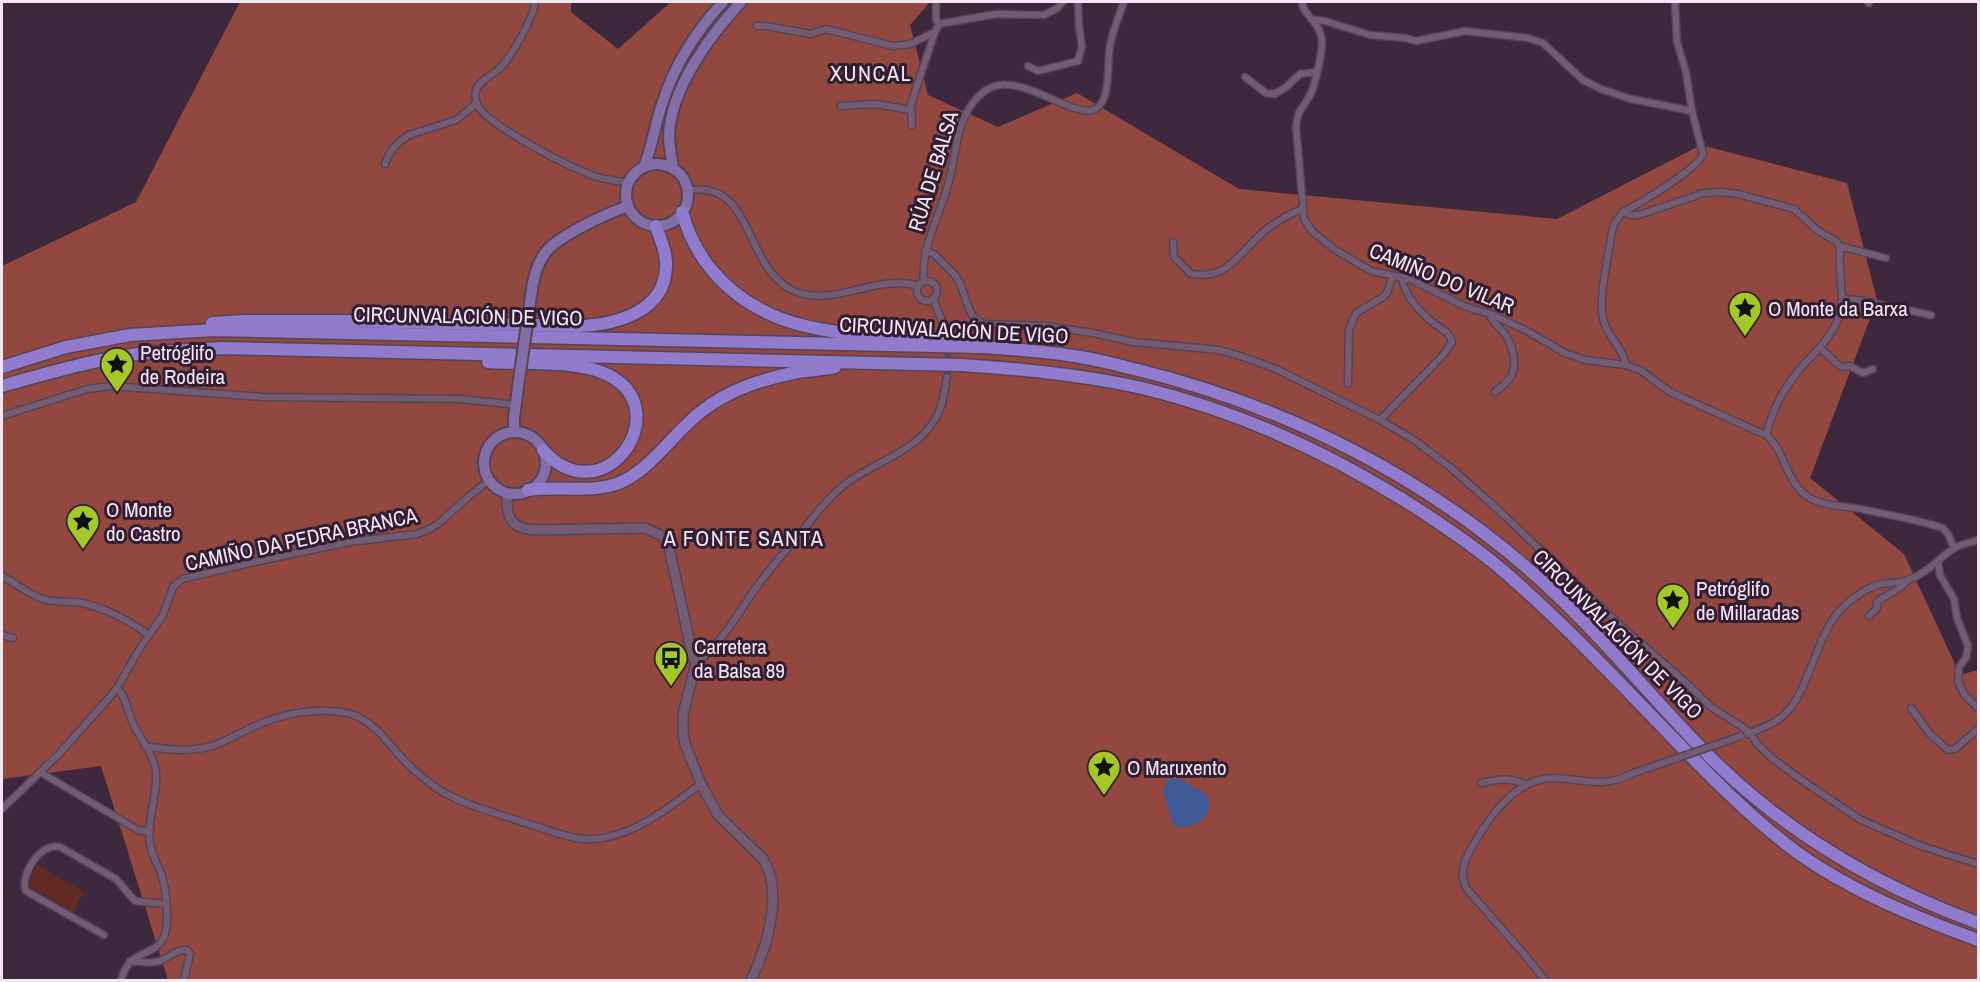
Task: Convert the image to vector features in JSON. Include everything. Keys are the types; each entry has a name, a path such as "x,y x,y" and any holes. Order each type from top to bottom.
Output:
{"highway":[{"path":"682,212 697,250 719,279 742,298 768,314 789,323 815,329 865,334 986,341 1004,348"},
{"path":"130,335 159,327 243,321 578,326 605,324 638,313 654,298 661,286 665,277 666,263 656,226"},
{"name":"CIRCUNVALACIÓN DE VIGO","path":"2,367 66,347 130,335 214,330 1004,348 1074,356 1163,376 1225,395 1310,429 1403,478 1464,518 1542,582 1588,626 1713,759 1754,796 1815,842 1877,879 1978,923"},
{"name":"CIRCUNVALACIÓN DE VIGO","path":"2,386 52,371 118,357 222,348 851,362 1009,368 1094,379 1147,389 1252,423 1331,458 1376,483 1451,531 1515,581 1581,643 1719,786 1794,850 1850,887 1978,940"},
{"path":"425,353 452,361 593,369 608,374 629,393 636,413 635,430 629,447 613,463 594,471 572,470 551,460 543,450"},
{"path":"528,490 602,488 621,482 650,460 690,421 724,396 765,379 832,368 851,362"}],"main road":[{"path":"644,167 662,103 673,75 705,21 723,2"},
{"path":"673,169 669,136 678,98 712,36 741,2"},
{"path":"658,164 673,169 684,180 687,191 688,198 682,212 675,220 656,226 639,220 628,206 626,190 628,183 637,171 644,167 658,164"},
{"path":"514,432 530,303 538,268 545,254 554,244 574,232 628,206"},
{"path":"521,432 534,439 543,450 545,470 538,482 522,493 507,493 497,488 489,480 484,469 486,451 497,437 521,432"}],"street":[{"path":"535,2 528,25 503,64 478,86 477,103 483,112 512,133 559,161 597,177 628,183"},
{"path":"936,2 936,20 939,24"},
{"path":"939,24 997,14 1044,15 1056,9 1063,2"},
{"path":"1028,66 1038,70 1077,61 1082,46 1078,2"},
{"name":"RÚA DE BALSA","path":"921,284 925,251 949,183 959,132 976,100 989,89 1013,85 1036,91 1072,108 1090,111 1098,108 1105,95 1110,43 1124,2"},
{"name":"CAMIÑO DO VILAR","path":"1302,2 1303,7 1319,29 1322,39 1322,53 1311,94 1298,112 1296,126 1302,208 1306,225 1334,249 1371,271 1410,279 1464,306 1493,315 1527,331 1564,353 1585,360 1626,365"},
{"path":"1675,2 1677,42 1686,72 1692,111 1702,147 1701,159 1691,169 1623,212 1614,224 1601,305 1606,328 1623,353 1626,365 1640,369 1670,392 1766,435 1775,443 1798,487 1814,500 1943,528 1954,548"},
{"path":"1314,21 1325,21 1370,35 1416,41 1465,31 1528,38 1543,43 1583,80 1601,89 1631,99 1692,111"},
{"path":"912,125 911,110 939,24"},
{"path":"757,26 811,34 826,29 893,46 910,44 935,32"},
{"path":"1245,77 1266,93 1274,94 1285,88 1300,74 1317,72"},
{"path":"385,164 388,155 409,135 456,120 477,103"},
{"path":"841,106 876,104 911,110"},
{"path":"687,191 712,190 729,200 740,214 767,268 788,288 818,296 891,283 931,282 937,292 933,298 927,301 921,299 917,293 921,284"},
{"path":"1623,212 1631,215 1638,214 1704,193 1738,194 1794,209 1839,246 1886,258"},
{"path":"1173,242 1174,257 1191,274 1215,274 1226,269 1251,243 1276,222 1302,208"},
{"path":"1766,435 1774,408 1798,371 1832,332 1839,318 1843,299 1839,246"},
{"path":"925,251 934,254 955,275 974,318 984,324 1046,326 1134,342 1219,350 1237,354 1293,376 1380,420 1414,440 1451,468 1711,707 1750,732 1757,744 1773,759 1861,820 1921,846 1978,864"},
{"path":"1348,384 1349,330 1356,313 1387,293 1392,277"},
{"path":"1380,420 1444,354 1452,342 1450,336 1433,323 1407,295 1402,279"},
{"path":"933,298 946,331"},
{"path":"1843,299 1931,315"},
{"path":"1493,315 1491,318 1512,346 1514,358 1510,378 1495,392"},
{"path":"1820,348 1841,367 1850,366 1863,373 1873,369"},
{"path":"696,664 719,640 770,568 833,494 852,478 910,446 927,430 935,420 942,404 947,377"},
{"path":"2,416 87,389 111,386 263,397 460,399 516,405"},
{"name":"CAMIÑO DA PEDRA BRANCA","path":"2,809 78,734 117,688 163,615 173,587 182,579 349,542 424,532 440,523 489,480"},
{"path":"507,493 510,519 520,528 537,530 637,528 650,530 662,536 669,547 696,664 683,714 685,744 700,784 718,815 763,858 769,867 772,891 771,921 767,941 751,981"},
{"path":"1545,981 1466,888 1461,873 1469,851 1492,814 1503,802 1527,785 1542,779 1600,783 1614,781 1764,728 1785,715 1797,699 1827,630 1846,605 1878,585 1908,580 1928,569 1954,548 1978,540"},
{"path":"1938,561 1940,575 1954,599 1957,618 1968,646 1966,658 1959,667 1958,681 1964,694 1978,708"},
{"path":"2,576 42,599 78,602 122,617 149,635"},
{"path":"1869,616 1877,608 1877,602 1904,586 1908,580"},
{"path":"2,635 13,638"},
{"path":"117,688 123,695 134,727 154,762 154,807 149,832 153,857 164,883 166,904 166,930 160,944 130,961 121,981"},
{"path":"1911,708 1930,734 1948,750 1955,749 1978,729"},
{"path":"145,746 174,750 197,749 221,743 255,726 283,716 321,711 349,714 372,725 411,768 442,792 503,816 568,837 584,839 622,833 654,816 700,784"},
{"path":"40,772 138,830 149,832"},
{"path":"1481,783 1497,779 1515,779 1527,785"},
{"path":"104,935 26,891 24,880 34,861 48,847 57,846 116,879 135,901 166,904"},
{"path":"130,961 158,962 175,952 187,950 190,954 184,981"}],"shaded area":[{"path":"240,2 571,2 571,12 618,49 671,2 930,2 910,25 928,95 998,127 1077,93 1239,189 1557,219 1701,145 1847,183 1877,300 1810,478 1904,554 1960,675 1978,670 1978,980 168,980 101,766 2,779 2,266 136,202"},
{"path":"37,865 84,892 73,912 30,887 29,881"}],"water":[{"path":"1172,778 1182,780 1207,795 1209,809 1207,814 1194,825 1178,827 1173,825 1163,790 1167,780"}],"tunnel":[{"path":"947,377 948,346"}],"place":[{"name":"O Monte da Barxa","path":"1745,337"},
{"name":"Petróglifo de Rodeira","path":"117,393"},
{"name":"O Monte do Castro","path":"83,550"},
{"name":"Petróglifo de Millaradas","path":"1673,629"},
{"name":"Carretera da Balsa 89","path":"671,687"},
{"name":"O Maruxento","path":"1104,796"}],"district":[{"name":"XUNCAL","path":"871,73"},
{"name":"A FONTE SANTA","path":"744,538"}]}
